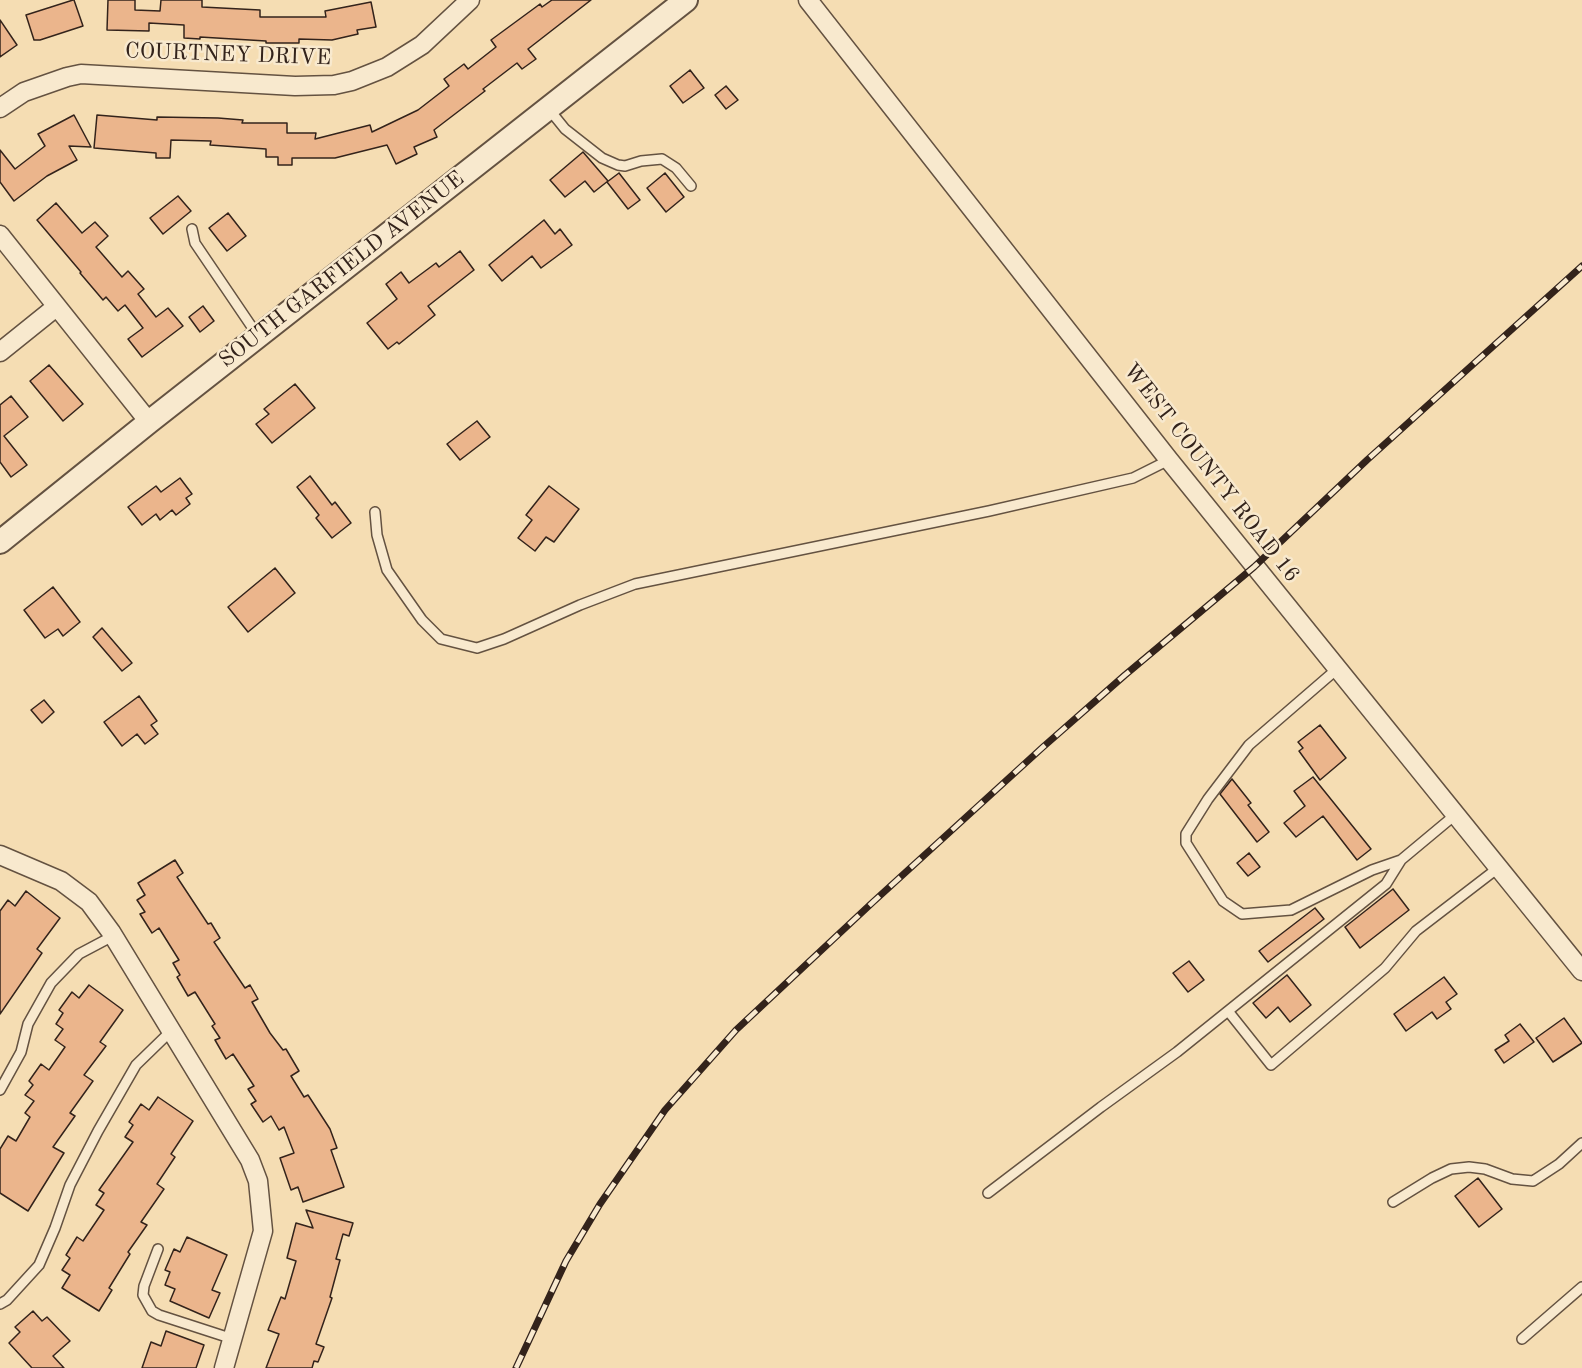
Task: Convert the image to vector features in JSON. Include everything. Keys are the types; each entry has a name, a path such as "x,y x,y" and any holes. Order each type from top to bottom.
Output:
{"street":[{"name":"COURTNEY DRIVE","path":"0,108 24,92 81,74 295,86 334,85 352,81 387,67 422,45 470,0"},
{"name":"SOUTH GARFIELD AVENUE","path":"0,542 686,0"},
{"name":"WEST COUNTY ROAD 16","path":"808,0 1169,460 1582,971"},
{"path":"0,235 149,422"},
{"path":"0,352 56,307"},
{"path":"2,861 61,881 89,902 113,936 250,1160 258,1181 263,1232 224,1368"}],"lane":[{"path":"548,108 580,143 602,158 625,166 641,161 662,159 676,168 690,186"},
{"path":"192,229 195,243 258,336"},
{"path":"375,512 377,535 387,570 422,620 441,639 477,648 635,584 1022,504 1133,478 1169,460"},
{"path":"1336,669 1249,745 1208,799 1186,834 1186,843 1223,901 1242,914 1291,910 1372,870 1401,860"},
{"path":"988,1193 1177,1052 1386,884 1401,860 1455,815"},
{"path":"1228,1011 1271,1065 1385,968 1416,932 1498,867"},
{"path":"0,1090 21,1052 28,1024 51,983 79,954 113,936"},
{"path":"0,1304 7,1300 39,1265 70,1185 98,1131 136,1065 171,1031"},
{"path":"1393,1202 1451,1169 1469,1167 1485,1169 1512,1179 1533,1181 1559,1164 1582,1143"},
{"path":"158,1249 144,1286 143,1295 152,1311 232,1339"},
{"path":"1522,1339 1582,1287"}],"building":[{"path":"74,0 83,26 34,40 26,15"},
{"path":"108,0 135,0 135,10 160,11 161,0 202,0 202,7 260,10 260,17 326,17 325,11 371,2 376,27 357,30 358,34 332,40 299,39 299,43 184,38 184,25 149,23 149,31 107,30"},
{"path":"552,0 591,0 528,49 536,59 522,69 517,63 434,130 437,137 414,147 417,154 396,164 387,145 335,158 292,158 292,165 278,165 278,157 266,157 266,149 210,145 211,141 171,140 170,158 156,158 156,153 94,148 97,115 157,120 157,117 218,118 243,120 242,123 287,123 287,133 316,133 315,139 370,125 372,132 418,110 449,86 444,79 464,64 468,69 496,47 491,40 540,4 542,7"},
{"path":"0,20 17,45 0,57"},
{"path":"690,70 704,88 683,103 670,86"},
{"path":"726,86 738,100 726,109 715,95"},
{"path":"74,115 91,147 69,146 77,160 47,176 14,201 0,182 0,150 15,169 45,146 38,134"},
{"path":"583,152 608,181 594,192 585,181 565,197 550,180"},
{"path":"619,173 640,200 628,209 607,182"},
{"path":"665,173 684,197 666,212 647,188"},
{"path":"178,196 191,211 163,234 150,218"},
{"path":"56,203 82,233 95,222 108,236 96,247 122,277 128,271 144,289 138,294 156,317 168,308 183,326 142,357 128,339 143,328 125,305 118,311 106,297 103,300 37,220"},
{"path":"228,213 246,236 227,251 209,228"},
{"path":"544,220 555,234 560,229 572,245 541,268 532,256 502,281 489,265"},
{"path":"460,251 474,270 428,306 435,315 399,344 397,342 388,349 367,323 397,299 386,284 401,272 409,283 436,263 439,267"},
{"path":"203,306 214,321 200,332 189,317"},
{"path":"49,365 83,404 63,421 30,381"},
{"path":"295,384 315,408 272,443 256,424 269,414 264,409"},
{"path":"11,396 28,417 4,436 27,465 11,477 0,462 0,405"},
{"path":"477,421 490,437 460,460 447,444"},
{"path":"310,476 332,505 335,502 351,523 332,538 316,518 319,515 297,487"},
{"path":"180,478 192,494 186,498 190,504 176,515 172,510 160,520 156,514 142,525 128,507 156,486 161,492"},
{"path":"549,486 579,509 554,542 546,537 535,551 518,538 532,520 526,515"},
{"path":"275,568 295,593 248,632 228,607"},
{"path":"53,587 80,622 63,636 58,629 45,638 24,610"},
{"path":"102,628 132,663 122,671 93,637"},
{"path":"139,696 157,721 151,725 158,734 145,744 137,734 122,746 104,722"},
{"path":"44,700 54,712 42,723 31,710"},
{"path":"1320,725 1346,758 1320,780 1299,751 1303,748 1298,742"},
{"path":"1313,777 1371,849 1357,860 1323,816 1296,837 1284,823 1305,806 1294,791"},
{"path":"1232,779 1251,803 1248,805 1269,832 1257,842 1220,794"},
{"path":"1249,853 1260,867 1248,876 1237,863"},
{"path":"175,860 183,873 177,877 220,938 214,942 245,988 250,985 258,999 252,1002 270,1033 283,1050 286,1049 299,1071 291,1076 304,1097 308,1095 330,1129 337,1148 331,1150 344,1187 303,1202 298,1187 291,1190 280,1158 294,1153 284,1127 279,1130 271,1116 263,1122 251,1104 256,1101 248,1089 254,1086 233,1054 226,1059 215,1040 220,1038 212,1026 215,1024 195,992 188,996 177,977 180,975 173,963 179,960 159,928 152,933 140,914 145,912 137,900 145,895 138,883"},
{"path":"1393,889 1409,910 1360,948 1345,927"},
{"path":"26,891 60,918 37,949 42,953 0,1014 0,911 8,900 15,906"},
{"path":"1315,908 1324,919 1268,962 1259,951"},
{"path":"1189,961 1204,980 1188,992 1173,973"},
{"path":"1287,975 1311,1005 1290,1022 1278,1007 1266,1018 1253,1003"},
{"path":"1444,977 1457,994 1446,1002 1451,1009 1437,1019 1432,1012 1406,1031 1394,1014"},
{"path":"89,985 123,1010 100,1042 106,1046 84,1075 93,1081 70,1113 75,1116 53,1147 64,1153 28,1211 0,1193 0,1149 8,1136 16,1141 30,1117 25,1113 34,1101 25,1095 33,1085 29,1081 41,1064 49,1070 65,1047 55,1040 63,1029 56,1024 63,1013 59,1010 72,992 79,998"},
{"path":"1564,1018 1582,1043 1553,1062 1536,1038"},
{"path":"1520,1024 1534,1042 1504,1063 1495,1050 1509,1041 1505,1035"},
{"path":"158,1097 193,1121 171,1154 175,1157 157,1184 164,1189 141,1222 147,1225 128,1252 130,1254 109,1288 112,1290 99,1311 62,1288 70,1275 62,1270 70,1258 66,1255 77,1237 83,1241 104,1210 96,1205 104,1193 99,1190 133,1142 125,1137 133,1125 129,1122 141,1104 149,1110"},
{"path":"1478,1178 1502,1209 1479,1227 1455,1196"},
{"path":"306,1210 353,1223 349,1236 343,1234 336,1259 340,1260 330,1297 332,1298 316,1344 324,1347 318,1362 314,1361 312,1368 266,1368 279,1334 268,1330 281,1297 285,1299 296,1261 287,1258 296,1223 313,1228"},
{"path":"187,1237 227,1255 212,1290 220,1293 209,1318 170,1301 175,1289 165,1285 170,1272 165,1270 174,1249 180,1252"},
{"path":"33,1311 42,1321 47,1317 70,1341 53,1356 64,1368 32,1368 9,1343 20,1332 15,1327"},
{"path":"166,1331 204,1345 196,1368 142,1368 151,1342 161,1346"}],"railway":[{"path":"516,1368 566,1261 600,1204 665,1110 736,1030 1043,747 1254,567 1367,460 1582,266"}]}
